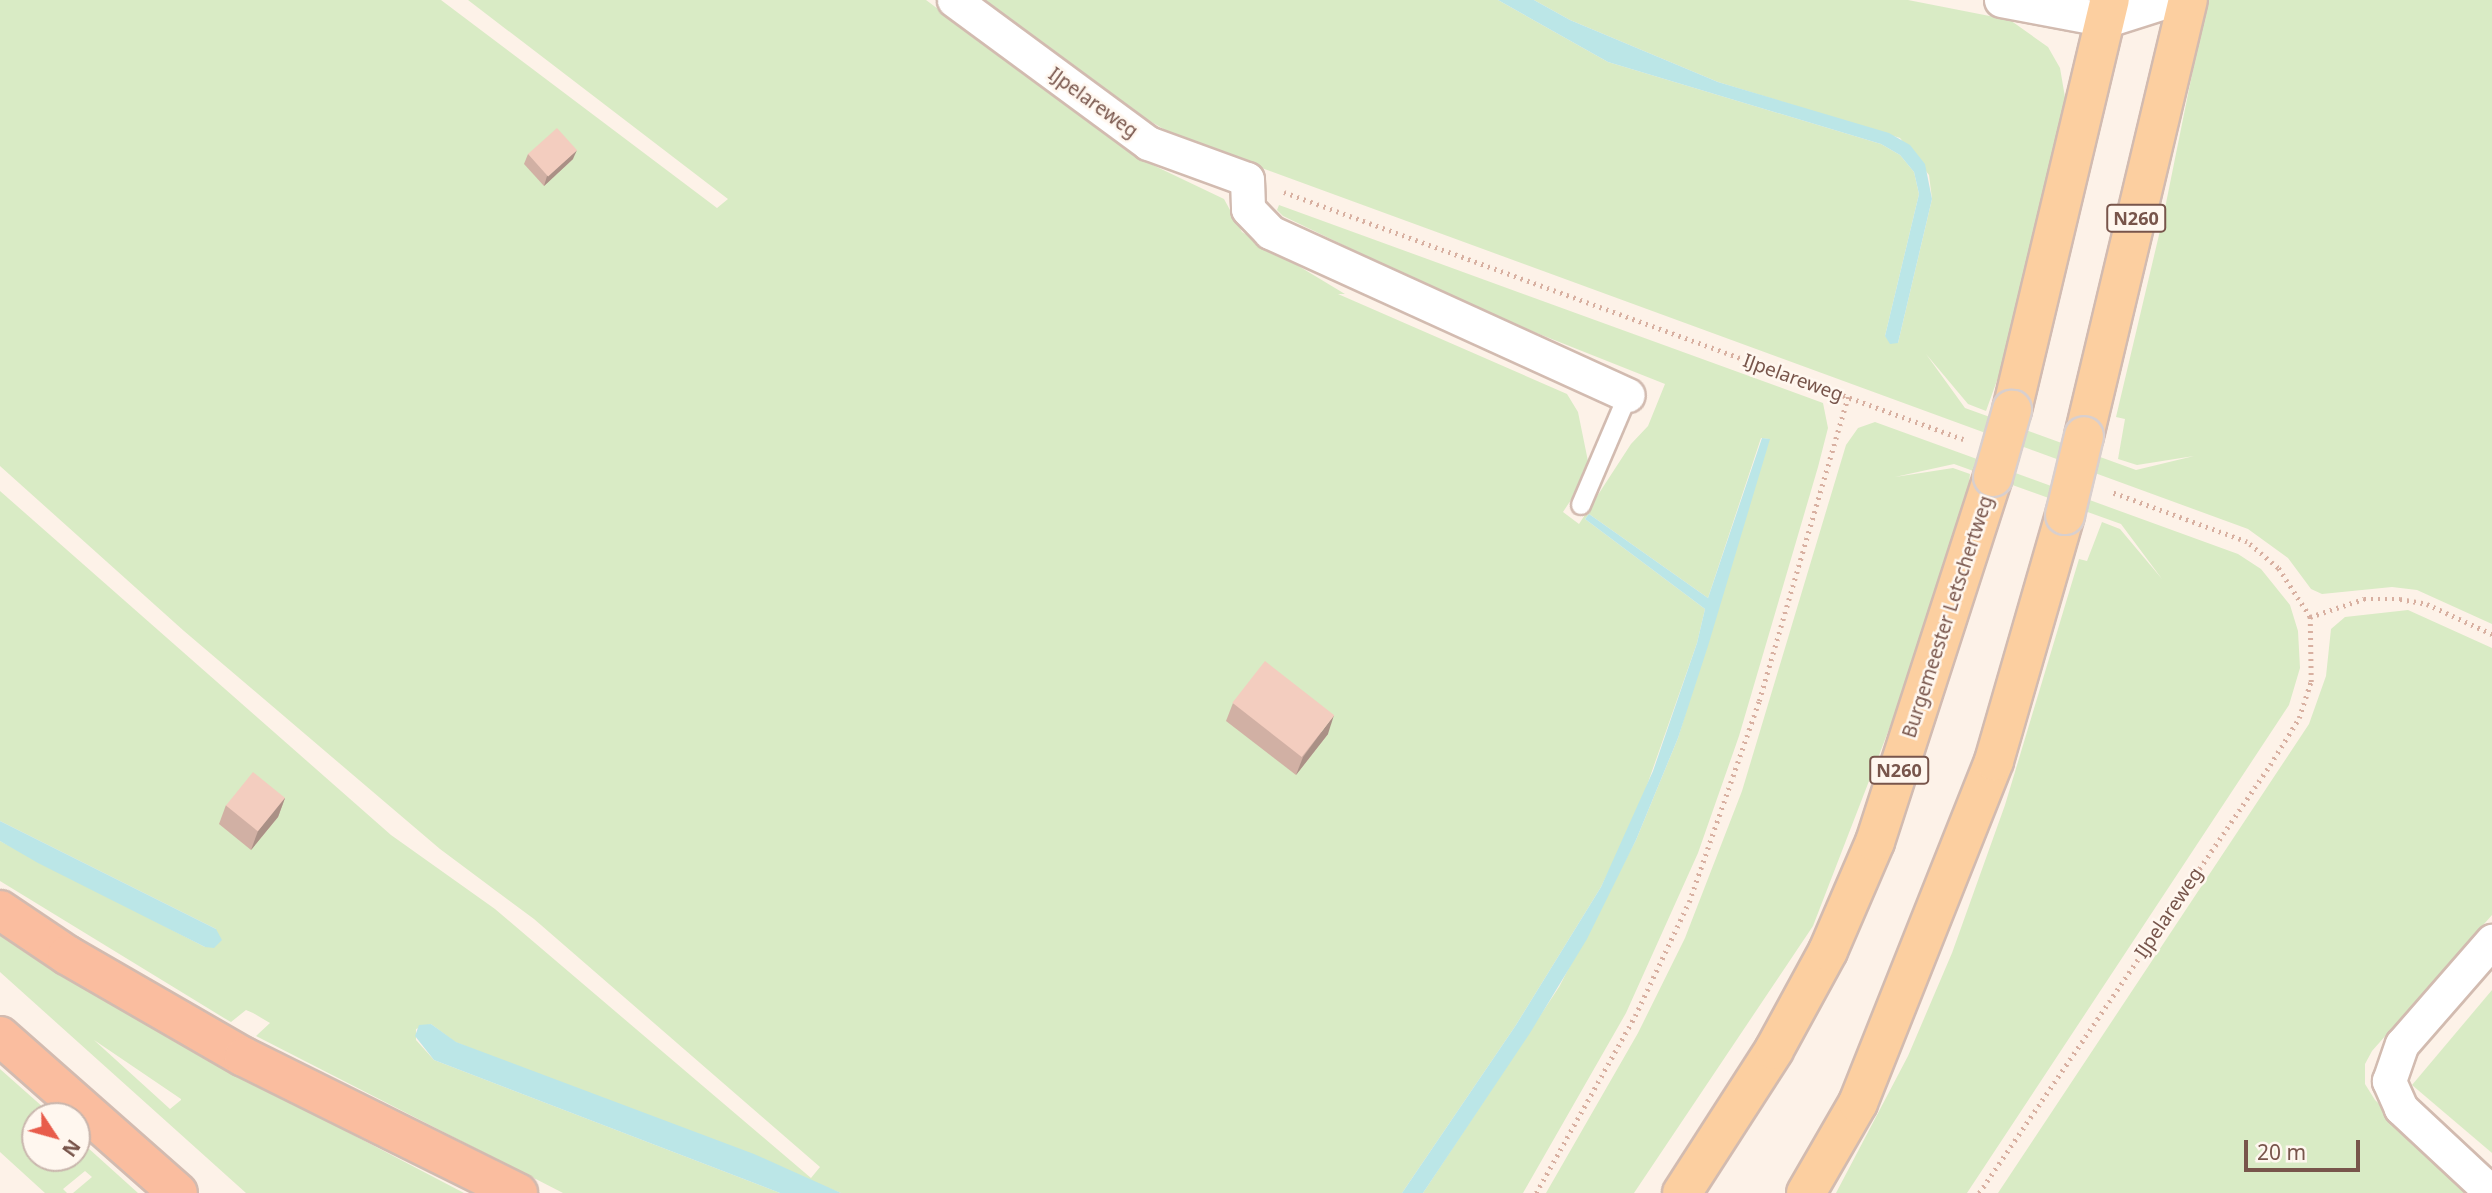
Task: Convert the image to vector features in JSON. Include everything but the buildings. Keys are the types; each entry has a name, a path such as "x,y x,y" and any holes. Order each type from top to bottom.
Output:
{"highway":[{"path":"0,910 67,955 244,1057 518,1193"},
{"path":"0,1036 178,1193"}],"main road":[{"name":"N260","path":"1806,1193 1858,1103 1994,761 2065,515 2188,0"},
{"name":"Burgemeester Letschertweg","path":"1682,1193 1774,1050 1828,951 1860,878 1946,632 1993,477 2012,410 2108,10"}],"street":[{"name":"IJpelareweg","path":"954,0 1148,143 1247,179"},
{"path":"2001,0 2108,10 2170,0"},
{"path":"1247,179 1248,209 1270,232 1628,395"},
{"path":"2492,941 2402,1044 2389,1081 2401,1108 2492,1193"}],"lane":[{"path":"1581,505 1628,395"}],"path":[{"name":"IJpelareweg","path":"1247,179 1966,440"},
{"path":"1536,1193 1635,1016 1689,902 1759,701 1848,397"},
{"path":"2097,487 2247,542 2278,568 2310,617 2364,599 2400,599 2427,604 2492,634"},
{"name":"IJpelareweg","path":"1979,1193 2299,718 2312,682 2310,617"}],"green space":[{"path":"0,0 441,0 717,208 728,199 468,0 926,0 1136,157 1224,199 1242,232 1345,294 1338,294 1567,394 1578,412 1590,471 1563,512 1579,524 1631,444 1648,426 1665,384 1474,308 1283,216 1277,210 1279,205 1823,403 1828,428 1818,467 1739,736 1698,853 1626,1013 1523,1193 1423,1193 1559,987 1636,840 1678,738 1769,439 1761,438 1708,598 1589,514 1585,519 1705,609 1697,643 1638,811 1601,887 1516,1025 1402,1193 841,1193 455,1042 431,1024 416,1029 416,1040 434,1060 780,1193 563,1193 256,1036 270,1023 246,1010 231,1022 0,881 0,841 205,947 216,929 0,821 0,491 391,835 495,909 811,1178 820,1167 534,919 440,849 184,631 0,466"},
{"path":"985,0 1498,0 1608,62 1881,144 1900,155 1914,172 1919,194 1885,336 1898,343 1932,199 1929,175 1900,138 1718,82 1570,20 1534,0 1908,0 2010,20 2048,47 2060,68 2066,103 2005,376 1999,375 1986,411 1968,404 1926,354 1965,408 2136,470 2194,456 2137,465 2118,459 2125,419 2116,417 2163,218 2207,0 2492,0 2492,624 2417,590 2392,587 2322,594 2311,589 2288,558 2248,529 1177,137 1133,111"},
{"path":"1875,422 2238,554 2261,569 2290,605 2298,631 2300,668 2289,705 1967,1193 1836,1193 1908,1056 1952,953 2005,805 2079,559 2087,561 2102,522 2120,529 2162,579 2121,524 1954,464 1895,477 1953,468 1970,474 1954,561 1813,926 1634,1193 1546,1193 1638,1033 1685,938 1742,791 1846,445 1858,428"},
{"path":"2408,610 2492,648 2492,915 2372,1051 2365,1064 2365,1084 2375,1100 2473,1193 1998,1193 2309,724 2326,676 2331,629 2345,617"},
{"path":"0,932 189,1049 464,1193 246,1193 0,972","holes":["94,1040 181,1099 170,1109"]},
{"path":"2492,990 2492,1153 2412,1085"},
{"path":"0,1069 37,1102 21,1102 21,1171 0,1152"},
{"path":"91,1151 138,1193 73,1193 92,1177 86,1172 91,1172"},
{"path":"22,1172 84,1172 63,1189 67,1193 45,1193"}],"water":[{"path":"1498,0 1534,0 1570,20 1718,82 1889,133 1910,145 1925,164 1932,199 1898,343 1890,344 1885,336 1919,194 1914,172 1900,155 1881,144 1608,62"},
{"path":"1762,438 1770,439 1708,646 1678,738 1636,840 1587,939 1530,1033 1423,1193 1402,1193 1516,1025 1601,887 1653,771 1697,643 1705,609 1585,519 1589,514 1708,598"},
{"path":"0,821 216,929 222,940 214,948 205,947 38,863 0,841"},
{"path":"431,1024 456,1042 754,1154 841,1193 780,1193 434,1060 415,1036 419,1025"}]}
